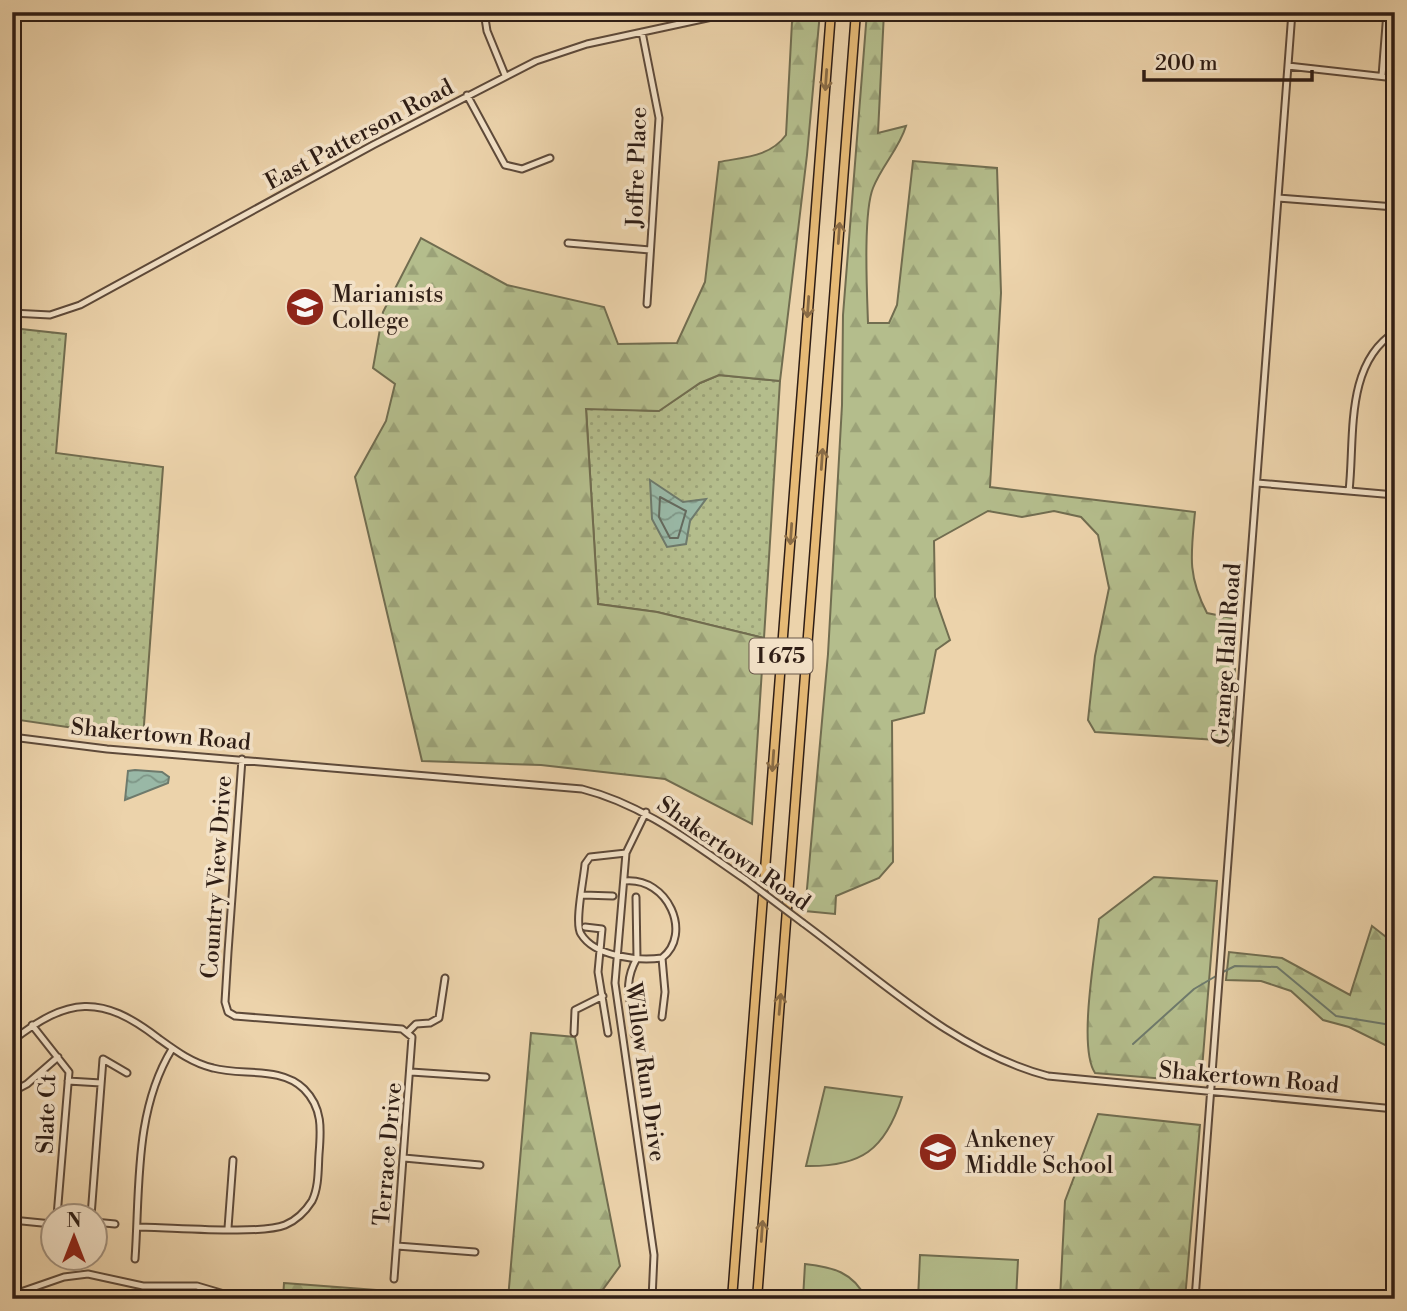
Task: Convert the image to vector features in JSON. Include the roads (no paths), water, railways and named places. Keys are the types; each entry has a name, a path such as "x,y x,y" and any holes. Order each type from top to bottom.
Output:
{"highway":[{"name":"I 675","path":"732,1299 831,12"},
{"name":"I 675","path":"757,1299 856,12"}],"street":[{"path":"484,12 490,40 505,75"},
{"path":"686,12 688,22"},
{"name":"East Patterson Road","path":"12,313 50,315 80,305 467,95 505,75 562,51 735,12"},
{"name":"Grange Hall Road","path":"1195,1299 1292,12"},
{"path":"1382,76 1387,12"},
{"name":"Joffre Place","path":"642,32 659,118 647,304"},
{"path":"1288,66 1395,78"},
{"path":"467,95 505,165 522,169 550,158"},
{"path":"1278,198 1395,207"},
{"path":"568,243 650,250"},
{"path":"1349,491 1361,376 1375,348 1395,332"},
{"path":"1257,483 1395,495"},
{"name":"Shakertown Road","path":"12,737 107,749 575,788 611,797 646,812 746,880 968,1044 1000,1061 1048,1076 1395,1109"},
{"name":"Country View Drive","path":"242,760 226,1008 235,1016 409,1032"},
{"name":"Willow Run Drive","path":"646,812 626,853 616,954 616,1005 654,1255 652,1299"},
{"path":"625,881 643,882 660,890 669,902 674,917 673,938 668,952 662,958 637,958 600,950 581,934 578,921 585,864 590,858 626,853"},
{"path":"583,895 613,895"},
{"path":"634,1034 633,1011 627,995 627,976 637,958 636,897"},
{"path":"585,927 602,929 597,972 608,1033"},
{"path":"662,958 665,992 662,1017"},
{"path":"409,1032 416,1024 436,1022 439,1018 446,978"},
{"path":"574,1033 575,1010 603,996"},
{"path":"12,1041 32,1025 61,1010 79,1006 109,1009 125,1015 172,1049 213,1068 290,1079 303,1088 316,1106 321,1128 316,1186 305,1211 295,1220 276,1228 137,1227"},
{"name":"Slate Ct","path":"32,1025 67,1066 58,1202"},
{"name":"Terrace Drive","path":"394,1279 414,1041 409,1032"},
{"path":"135,1259 147,1110 158,1072 172,1049"},
{"path":"12,1092 58,1057"},
{"path":"92,1202 103,1059 127,1073"},
{"path":"411,1072 486,1077"},
{"path":"68,1080 101,1083"},
{"path":"404,1158 480,1166"},
{"path":"228,1228 233,1160"},
{"path":"12,1220 38,1223"},
{"path":"108,1223 115,1224"},
{"path":"397,1246 475,1252"},
{"path":"12,1295 64,1276 88,1274 143,1286 197,1286 241,1299"},
{"path":"292,1299 331,1299"}],"water":[{"path":"650,480 683,502 706,499 690,521 686,544 667,547 652,519"},
{"path":"128,771 162,772 169,777 168,783 125,800"}],"waterway":[{"path":"1221,973 1235,966 1277,967 1336,1016 1385,1024 1395,1031"},
{"path":"1133,1044 1194,989 1216,976"}],"place":[{"name":"Marianists College","path":"305,307"},
{"name":"Ankeney Middle School","path":"938,1152"}]}
